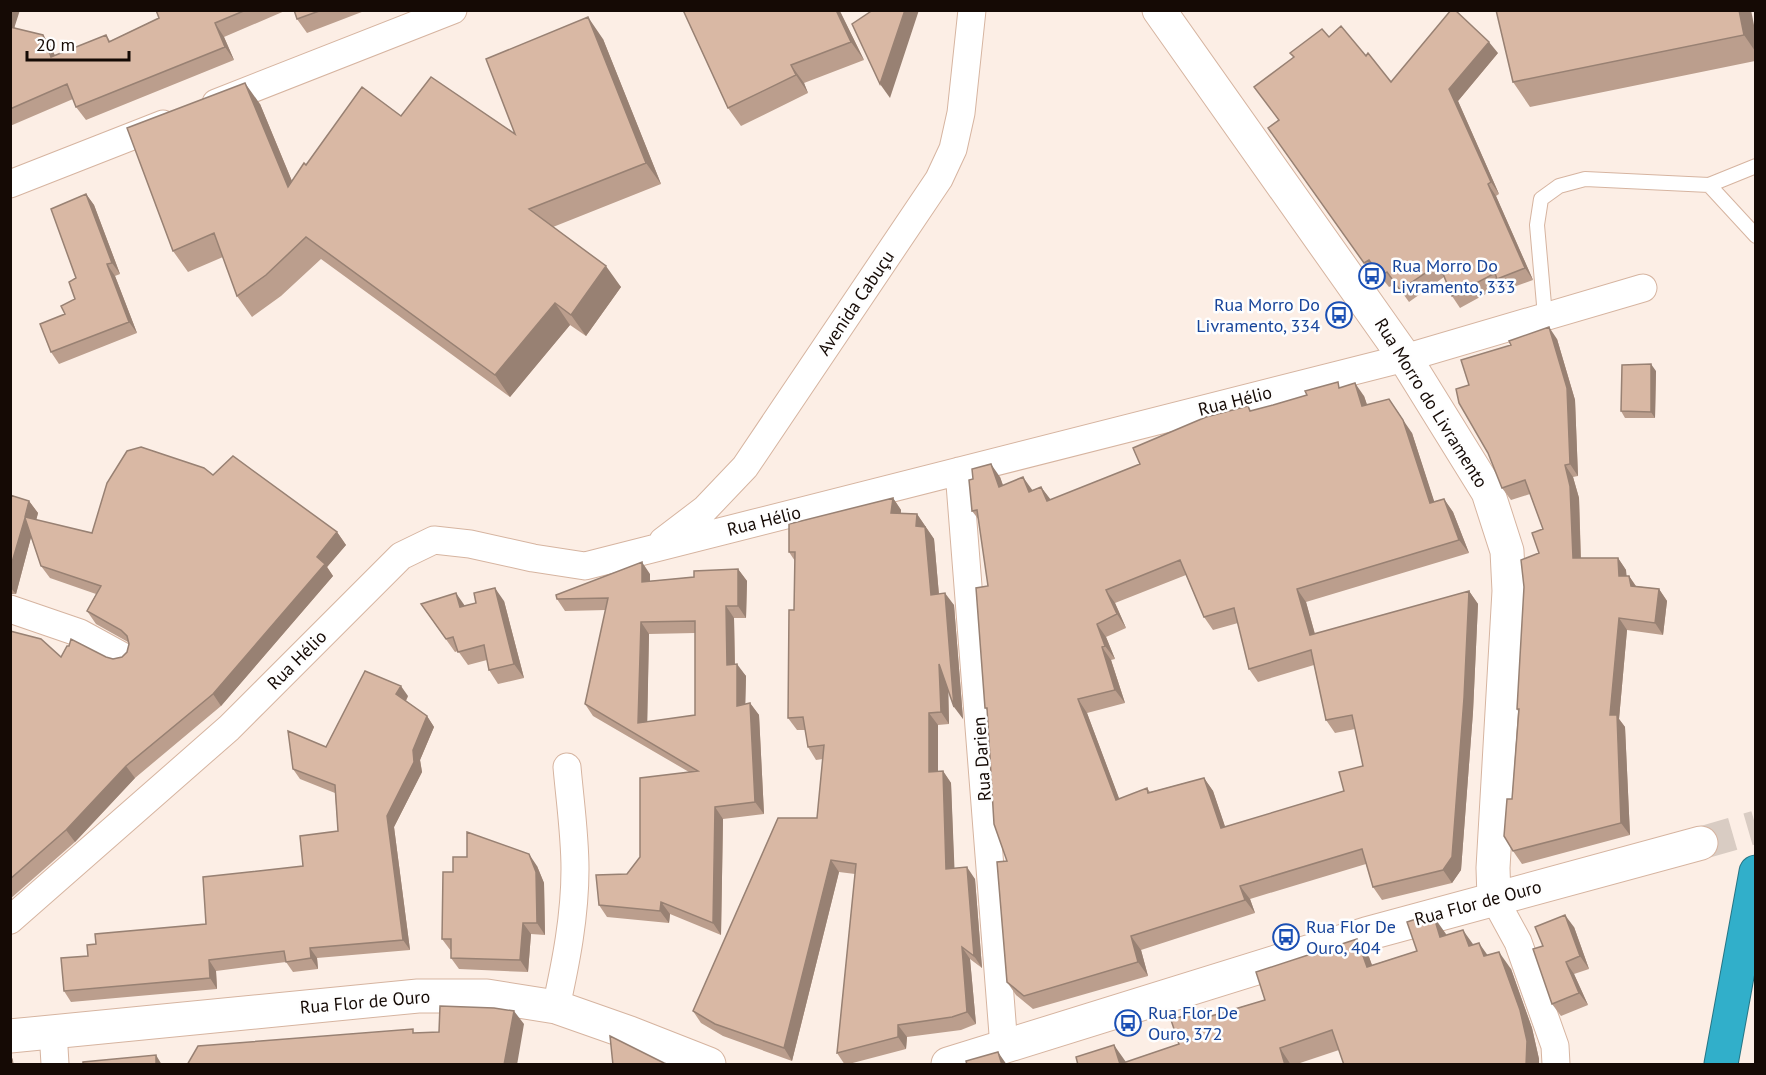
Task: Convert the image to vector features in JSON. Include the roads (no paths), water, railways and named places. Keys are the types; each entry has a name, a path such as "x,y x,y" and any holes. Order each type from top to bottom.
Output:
{"highway":[{"path":"1721,1065 1755,872"}],"street":[{"path":"10,183 453,10"},
{"name":"Avenida Cabuçu","path":"653,549 705,509 745,467 939,179 953,149 962,113 972,10"},
{"name":"Rua Morro do Livramento","path":"1159,10 1405,358 1488,492 1507,551 1509,591 1493,868 1494,898"},
{"name":"Rua Hélio","path":"10,920 229,728 401,556 434,540 470,544 533,558 585,566 1405,358 1643,288"},
{"name":"Rua Darien","path":"959,471 1005,1047"},
{"path":"10,609 80,633 122,657"},
{"path":"556,1007 574,899 573,826 567,767"},
{"name":"Rua Flor de Ouro","path":"948,1065 1355,937 1701,843"},
{"path":"1494,898 1518,942 1555,1046 1556,1065"},
{"name":"Rua Flor de Ouro","path":"10,1036 418,996 488,996 556,1007 630,1033 709,1065"},
{"path":"53,1031 56,1065"}],"lane":[{"path":"1545,316 1537,225 1541,199 1559,186 1584,179 1709,184 1755,166"},
{"path":"1709,184 1755,236"}],"tunnel":[{"path":"1701,843 1756,827"}],"place":[{"name":"Rua Morro Do Livramento, 333","path":"1372,276"},
{"name":"Rua Morro Do Livramento, 334","path":"1339,315"},
{"name":"Rua Flor De Ouro, 404","path":"1286,937"},
{"name":"Rua Flor De Ouro, 372","path":"1128,1023"}]}
